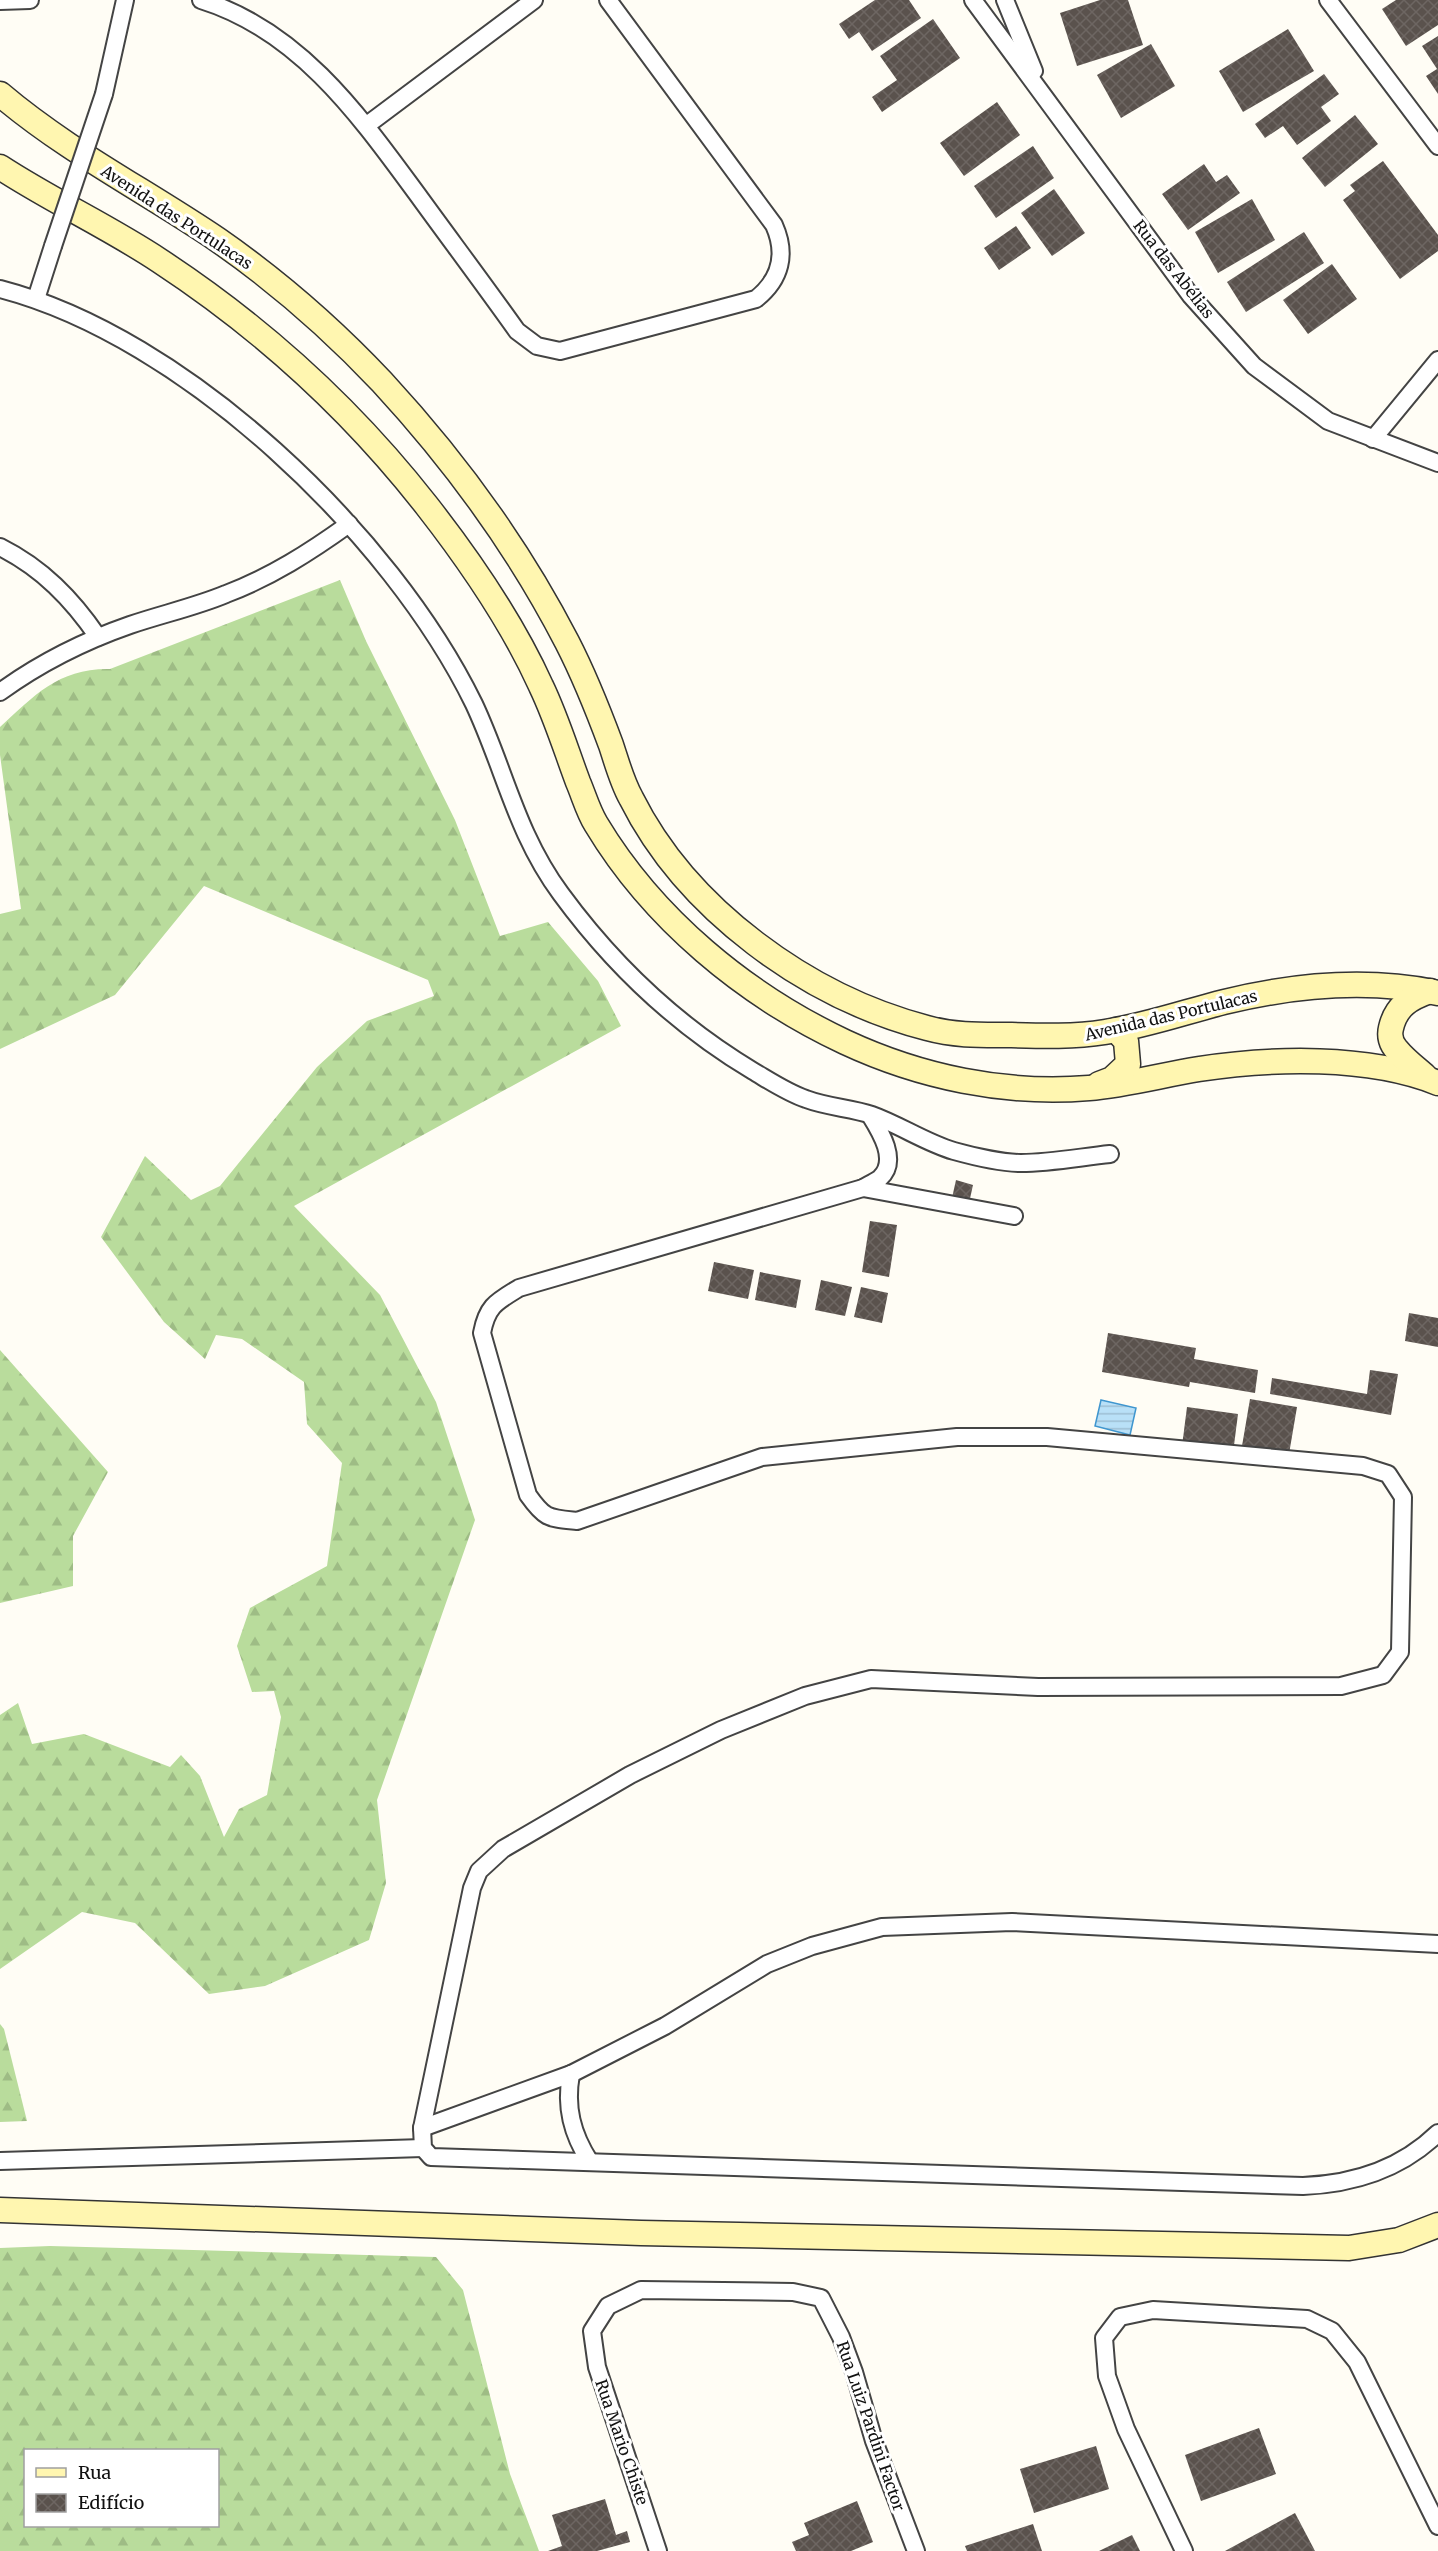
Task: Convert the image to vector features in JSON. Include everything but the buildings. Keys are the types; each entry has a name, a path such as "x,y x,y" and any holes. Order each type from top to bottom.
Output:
{"street":[{"path":"0,1 30,0"},
{"path":"36,299 104,94 125,0"},
{"path":"201,0 238,15 288,44 310,63 367,125 517,331 537,346 548,350 571,349 756,299 769,287 779,271 782,247 774,225 608,0"},
{"path":"367,125 534,0"},
{"name":"Rua das Abélias","path":"973,0 1191,296 1254,366 1329,421 1373,440 1438,463"},
{"path":"1005,0 1042,91"},
{"path":"1328,0 1438,146"},
{"name":"Avenida das Portulacas","path":"0,94 50,133 220,241 262,273 341,341 415,418 482,503 540,594 590,689 630,797 648,827 692,884 743,933 801,975 871,1010 956,1035 1077,1036 1116,1030 1231,1000 1288,989 1377,984 1434,992"},
{"path":"0,167 157,259 233,313 320,387 394,465 459,550 517,640 542,687 593,820 618,858 647,893 711,956 743,982 794,1015 848,1043 886,1059 963,1082 1048,1090 1086,1089 1122,1085 1196,1070 1272,1062 1376,1068 1433,1081"},
{"path":"0,289 36,299 135,348 191,384 270,446 349,524 384,566 447,657 474,705 514,809 537,858 587,928 646,990 679,1019 740,1063 806,1100 870,1115 953,1151 1018,1163 1110,1154"},
{"path":"1373,440 1438,360"},
{"path":"0,692 38,667 98,637 197,605 259,580 290,564 349,524"},
{"path":"0,548 24,559 57,586 86,619 98,637"},
{"path":"1433,1081 1396,1050 1390,1034 1395,1014 1401,1006 1417,996 1434,992"},
{"path":"1086,1089 1112,1078 1128,1064 1125,1041 1116,1030"},
{"path":"870,1115 885,1140 888,1160 882,1176 863,1188 519,1288 493,1304 485,1317 482,1333 528,1495 542,1514 554,1519 577,1521 762,1457 957,1437 1047,1437 1363,1466 1388,1474 1403,1497 1400,1652 1383,1675 1341,1686 1038,1686 871,1679 805,1695 721,1730 601,1792 503,1850 479,1871 472,1888 422,2128 423,2148 431,2157 1314,2186 1348,2182 1371,2175 1412,2155 1438,2133"},
{"path":"863,1188 1014,1216"},
{"path":"422,2128 571,2074 665,2026 767,1964 812,1946 882,1927 1012,1922 1438,1944"},
{"path":"571,2074 568,2088 570,2117 581,2148 590,2162"},
{"path":"0,2161 423,2148"},
{"path":"0,2210 641,2233 1349,2248 1399,2240 1438,2225"},
{"name":"Rua Luiz Pardini Factor","path":"592,2331 608,2306 641,2290 793,2292 820,2298 841,2337 855,2372 874,2441 916,2551"},
{"path":"1184,2551 1126,2429 1107,2376 1104,2338 1120,2317 1153,2310 1307,2319 1332,2331 1357,2362 1438,2526"},
{"name":"Rua Mario Chiste","path":"592,2331 597,2367 658,2551"}],"green space":[{"path":"340,580 366,641 455,820 500,936 548,922 598,981 621,1026 294,1206 380,1295 436,1402 475,1520 377,1800 386,1883 369,1940 265,1986 209,1994 135,1923 82,1912 0,1969 0,1715 18,1703 32,1744 84,1734 170,1767 181,1755 200,1776 224,1837 239,1809 267,1795 281,1717 274,1691 252,1692 237,1646 250,1608 327,1566 342,1463 307,1424 304,1382 242,1339 216,1335 205,1359 164,1322 101,1237 145,1156 191,1200 220,1186 317,1067 367,1021 434,996 428,980 204,886 115,995 0,1049 0,914 21,909 0,755 0,727 37,694 62,678 92,670 110,669"},
{"path":"0,1350 108,1472 73,1536 73,1586 0,1603"},
{"path":"0,2024 4,2029 27,2121 0,2122"},
{"path":"50,2246 436,2257 463,2290 510,2474 539,2551 0,2551 0,2248"}],"water":[{"path":"1101,1400 1136,1408 1130,1435 1095,1426"}]}
